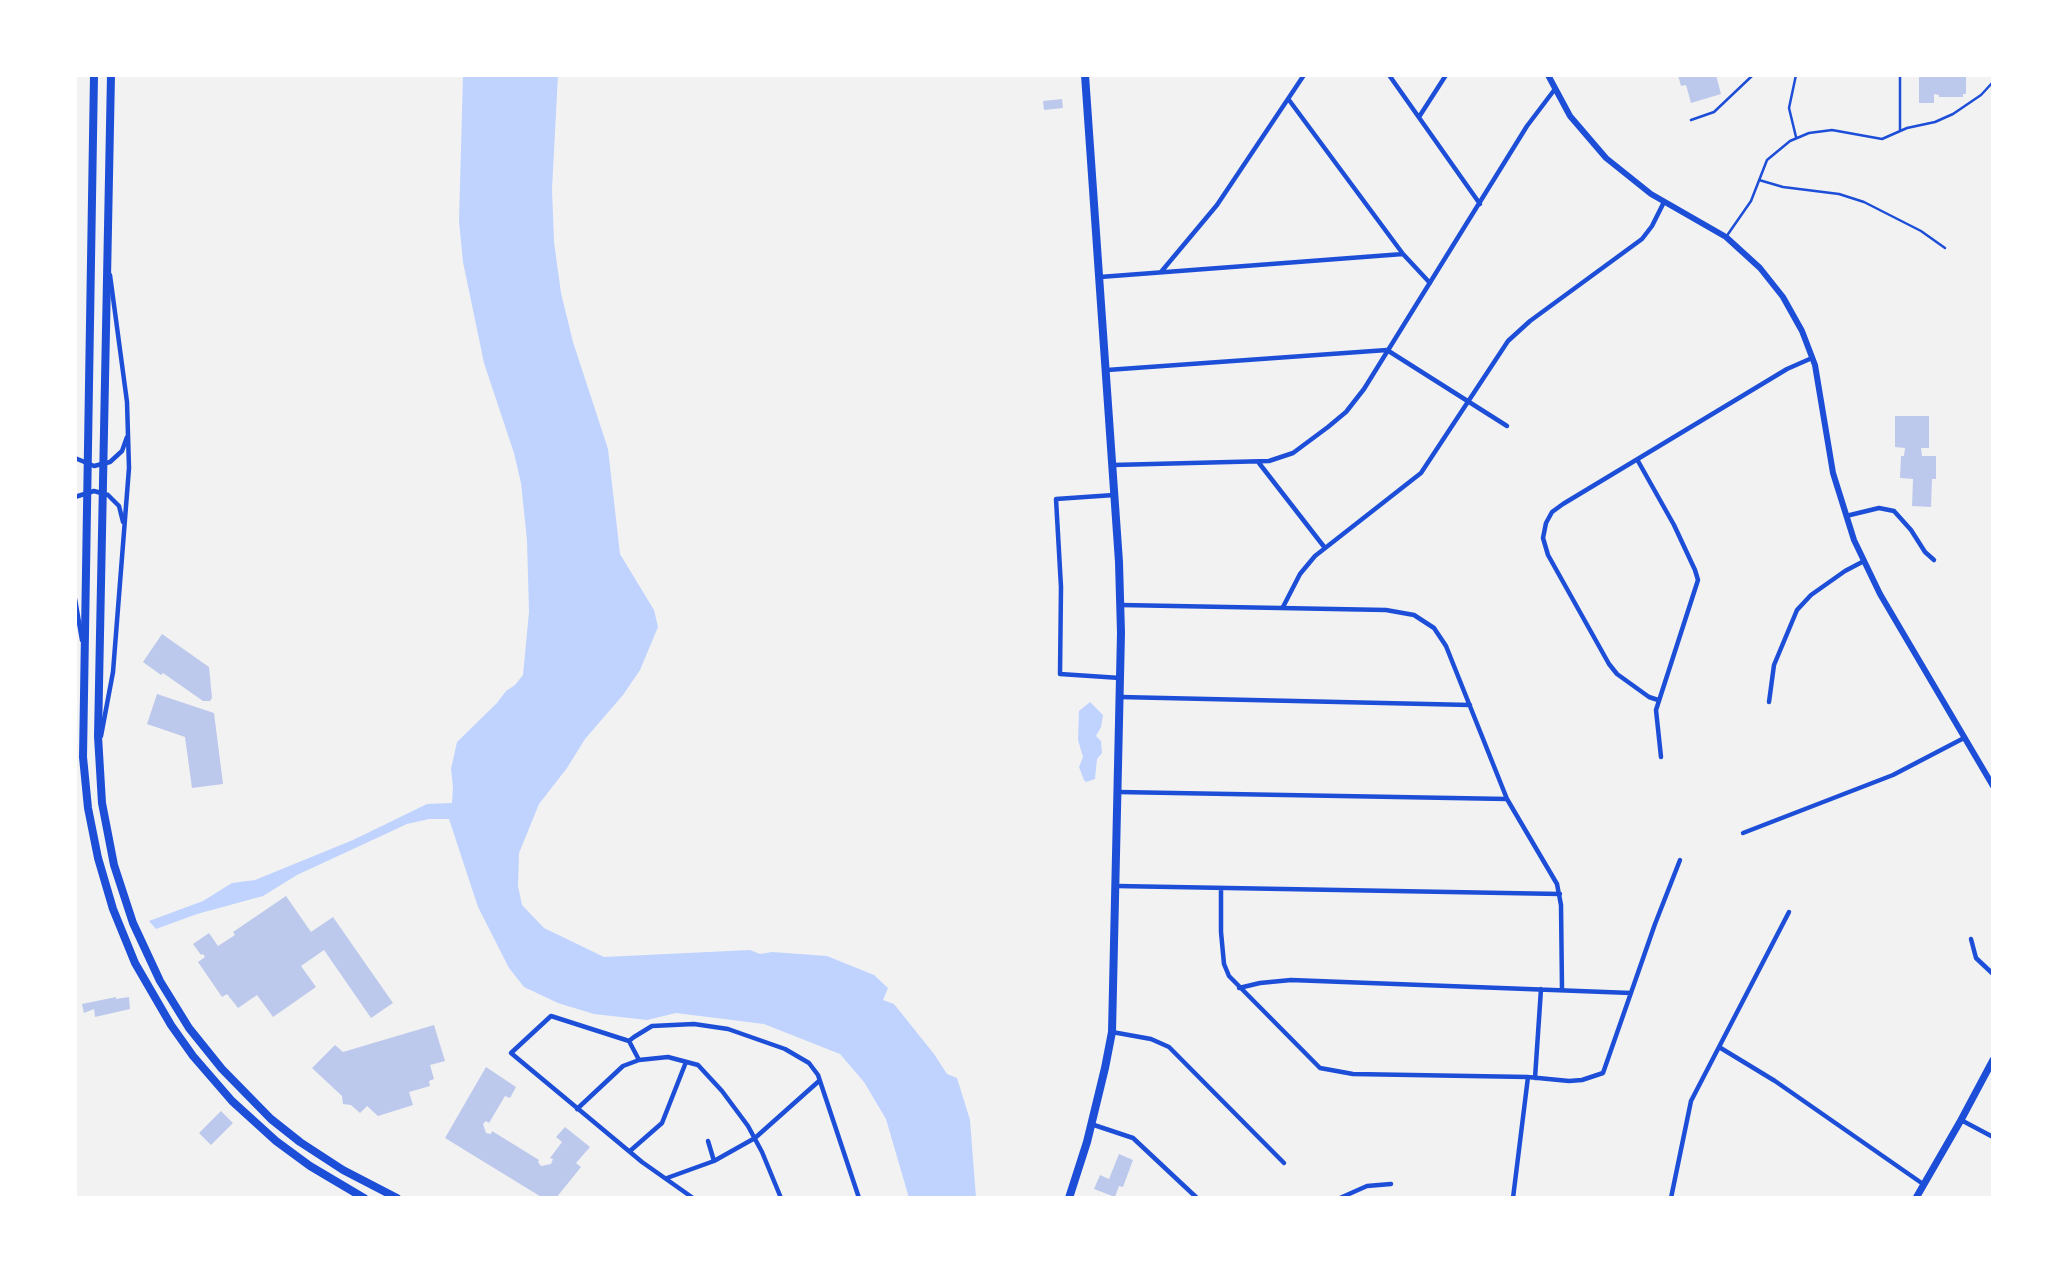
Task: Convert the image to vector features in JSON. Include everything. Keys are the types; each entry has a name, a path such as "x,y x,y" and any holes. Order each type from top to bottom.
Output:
{"main road":[{"path":"94,75 83,757 91,825 105,887 142,977 181,1041 232,1101 292,1154 364,1198"},
{"path":"111,75 98,753 104,820 118,879 146,954 184,1020 222,1069 285,1130 343,1170 397,1198"},
{"path":"1069,1198 1091,1124 1112,1032 1120,697 1121,605 1115,495 1085,75"},
{"path":"1916,1198 1993,1060"}],"street":[{"path":"1160,273 1217,205 1304,75"},
{"path":"1389,75 1480,204"},
{"path":"1419,117 1446,75"},
{"path":"1548,75 1570,116 1596,149 1626,177 1726,237 1760,268 1783,297 1798,322 1812,358 1823,403 1831,462 1845,516 1864,561 1993,786"},
{"path":"1113,465 1259,463 1278,459 1293,453 1346,412 1364,389 1527,126 1555,89"},
{"path":"1289,100 1403,254 1430,282"},
{"path":"1283,607 1300,574 1325,548 1421,473 1508,341 1530,321 1642,239 1664,202"},
{"path":"1100,277 1403,254"},
{"path":"98,753 113,672 129,468 118,327 107,257"},
{"path":"1105,370 1387,351 1507,426"},
{"path":"1658,700 1649,697 1617,674 1609,664 1548,555 1543,538 1546,523 1552,512 1787,369 1812,358"},
{"path":"75,458 87,465 110,462 122,451 128,429"},
{"path":"1638,461 1674,525 1698,580 1658,700 1656,719 1661,757"},
{"path":"1259,463 1325,548"},
{"path":"75,497 87,492 102,492 108,495 119,506 124,530"},
{"path":"1115,495 1056,499 1061,587 1060,674 1120,678"},
{"path":"1845,516 1879,508 1894,512 1934,560"},
{"path":"1769,702 1774,665 1797,610 1820,589 1864,561"},
{"path":"75,599 85,654"},
{"path":"1121,605 1386,610 1414,615 1434,628 1441,636 1507,799 1553,874 1560,894 1562,989"},
{"path":"1120,697 1470,705"},
{"path":"1743,833 1893,775 1964,738"},
{"path":"1118,792 1507,799"},
{"path":"1222,888 1221,932 1224,964 1229,976 1320,1068 1353,1074 1535,1077 1569,1081 1603,1073 1680,860"},
{"path":"1115,886 1560,894"},
{"path":"1671,1198 1691,1101 1789,912"},
{"path":"1971,939 1976,958 1993,974"},
{"path":"1239,988 1291,980 1631,993"},
{"path":"1535,1077 1541,989"},
{"path":"639,1059 629,1041 551,1016 511,1053 629,1152 693,1198"},
{"path":"629,1041 652,1026 694,1024 728,1029 786,1049 809,1063 820,1081 859,1198"},
{"path":"1112,1032 1151,1039 1169,1048 1284,1163"},
{"path":"1719,1047 1775,1081 1924,1185"},
{"path":"577,1108 623,1066 639,1059 668,1057 698,1065 722,1091 755,1138 781,1198"},
{"path":"629,1152 662,1123 686,1062"},
{"path":"1513,1198 1528,1077"},
{"path":"667,1178 713,1161 755,1138 820,1081"},
{"path":"1961,1120 1993,1137"},
{"path":"1091,1124 1133,1138 1197,1198"},
{"path":"708,1141 713,1161"},
{"path":"1340,1198 1367,1186 1391,1184"}],"lane":[{"path":"1691,120 1714,112 1753,75"},
{"path":"1796,75 1788,108 1796,138"},
{"path":"1900,75 1900,131"},
{"path":"1726,237 1748,207 1771,156 1796,138 1832,130 1882,139 1953,114 1972,103 1993,82"},
{"path":"1759,180 1783,187 1839,194 1864,202 1921,231 1945,248"}],"water":[{"path":"463,75 558,75 552,189 554,242 561,293 573,342 608,449 620,554 654,610 658,627 640,670 623,695 585,739 539,804 519,853 518,886 522,905 544,928 604,957 750,950 760,954 772,952 827,956 874,975 888,988 883,1000 894,1004 947,1074 957,1078 970,1120 976,1198 909,1198 886,1119 864,1082 840,1054 764,1024 676,1013 647,1020 594,1014 558,1003 524,987 509,968 478,907 449,819 429,819 407,824 297,875 263,896 197,914 156,929 149,921 203,901 232,883 255,880 353,840 427,804 452,803 451,769 457,742 523,675 529,612 527,540 521,483 514,453 484,363 463,262 459,221"},
{"path":"1090,702 1103,715 1096,736 1101,741 1102,753 1097,759 1095,779 1086,782 1079,767 1083,757 1078,740 1079,711"}],"building":[{"path":"1678,75 1716,75 1721,94 1691,103 1686,85 1681,86"},
{"path":"1919,75 1966,75 1966,94 1963,94 1963,97 1939,97 1934,94 1934,103 1919,103"},
{"path":"1062,99 1063,108 1044,110 1043,101"},
{"path":"1895,416 1929,416 1929,448 1921,448 1922,456 1936,456 1936,479 1932,479 1931,507 1912,506 1913,479 1900,478 1901,456 1904,456 1905,448 1895,447"},
{"path":"162,634 209,667 210,701 203,701 143,662"},
{"path":"157,694 214,713 223,784 192,788 185,737 147,724"},
{"path":"286,896 311,932 333,917 393,1003 371,1018 324,950 301,966 316,987 273,1017 257,995 238,1008 227,994 222,997 198,962 205,957 193,944 209,933 218,946 235,935 233,932"},
{"path":"129,997 130,1009 95,1017 94,1009 84,1013 82,1004"},
{"path":"434,1025 445,1061 430,1065 434,1079 429,1081 430,1086 409,1092 413,1105 378,1116 367,1106 360,1113 351,1105 343,1104 342,1096 312,1068 335,1045 343,1052"},
{"path":"486,1067 516,1087 510,1098 505,1096 489,1123 486,1121 483,1124 486,1133 491,1134 492,1131 539,1160 541,1166 551,1164 553,1159 550,1158 562,1142 556,1137 565,1127 590,1147 576,1163 581,1167 556,1198 543,1198 445,1138"},
{"path":"221,1111 233,1123 211,1145 199,1133"},
{"path":"1119,1154 1133,1160 1123,1187 1119,1186 1115,1197 1094,1189 1100,1175 1109,1179"}]}
